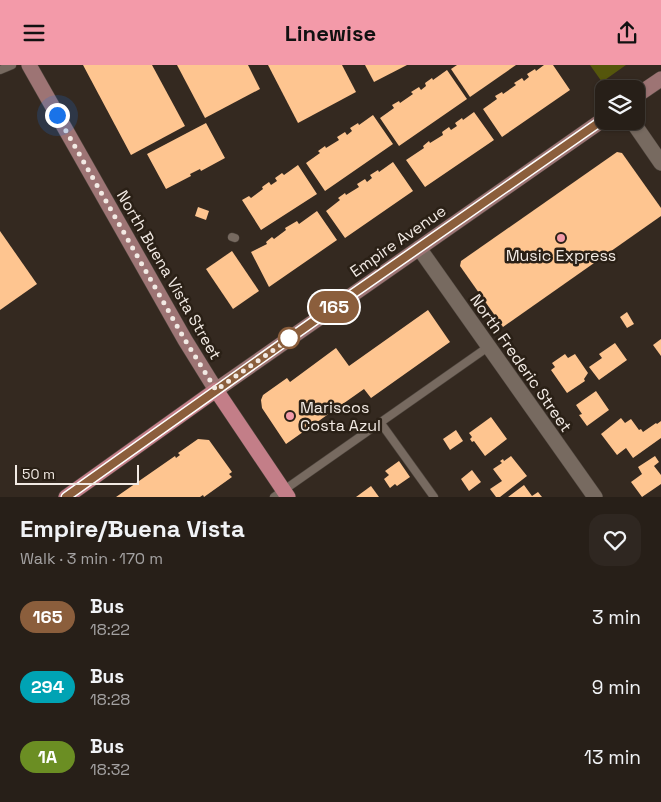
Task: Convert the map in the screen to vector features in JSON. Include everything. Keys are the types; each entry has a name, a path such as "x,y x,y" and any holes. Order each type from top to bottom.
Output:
{"main road":[{"name":"North Buena Vista Street","path":"29,65 185,340 282,495"},
{"path":"645,90 661,79"},
{"name":"Empire Avenue","path":"66,497 595,125"}],"street":[{"path":"638,130 661,163"},
{"name":"North Frederic Street","path":"419,248 595,497"}],"lane":[{"path":"0,70 12,65"},
{"path":"282,495 380,422 488,347"},
{"path":"380,422 434,497"}],"shaded area":[{"path":"590,65 626,65 605,80 601,80"}],"building":[{"path":"83,65 152,65 185,126 131,155"},
{"path":"177,65 248,65 260,89 205,118"},
{"path":"268,65 342,65 356,92 298,123"},
{"path":"365,65 407,65 374,82"},
{"path":"457,65 516,65 470,97 451,69"},
{"path":"544,65 553,65 570,90 502,137 483,109 497,99 495,96 502,92 503,94 522,78 524,81 529,77 527,74 535,69 536,71"},
{"path":"447,70 467,99 399,146 380,118 394,108 392,105 399,101 400,103 419,87 421,90 426,86 425,83"},
{"path":"474,112 494,140 425,187 406,160 424,148 423,146 429,141 430,143 443,135 442,132 449,127 451,130 457,126 455,123"},
{"path":"373,115 393,144 325,191 306,163 320,153 318,151 325,146 326,148 339,140 337,137 345,132 347,135 352,131 350,128 358,123 359,125"},
{"path":"206,123 225,158 201,171 200,169 190,174 191,176 166,189 147,154"},
{"name":"Music Express","path":"617,152 622,153 661,208 661,216 503,327 460,266 461,261"},
{"path":"393,162 413,191 345,238 326,211 340,200 338,198 359,187 357,184 365,179 367,182 372,178 370,175 378,170 379,172"},
{"path":"298,165 317,194 261,230 242,200 249,196 251,198 269,182 271,185 277,181 275,178 282,173 284,175"},
{"path":"198,207 209,211 206,220 195,216"},
{"path":"317,211 337,240 269,287 251,252 267,244 266,242 272,237 274,239 286,230 285,228 297,221 299,224"},
{"path":"0,231 37,284 0,310"},
{"path":"232,251 259,291 233,309 206,269"},
{"path":"428,310 450,342 371,398 364,389 286,444 262,408 261,400 263,395 287,378 290,382 336,348 349,366"},
{"path":"627,312 634,324 627,328 620,317"},
{"path":"661,339 661,356 653,345"},
{"path":"615,343 627,360 599,380 589,367 602,358 599,354"},
{"path":"565,354 568,358 575,354 588,373 584,379 585,381 567,393 551,370 555,367 552,363"},
{"path":"596,391 609,410 587,426 579,415 582,414 576,405"},
{"path":"491,417 507,439 485,456 474,441 472,442 470,439 472,437 469,433"},
{"path":"621,418 625,423 631,419 639,430 641,429 643,432 661,421 661,438 633,458 626,448 617,455 601,434"},
{"path":"456,430 463,441 450,450 443,439"},
{"path":"198,439 209,440 232,472 229,474 232,477 204,497 203,495 200,497 116,497 175,456 176,458 180,455 178,453"},
{"path":"511,456 527,476 500,497 496,497 490,489 502,481 493,469 502,463 500,461 503,459 504,461"},
{"path":"655,456 659,462 654,466 661,475 661,484 642,497 631,482 642,474 638,467"},
{"path":"399,461 410,477 397,486 395,484 390,488 384,479 389,475 385,471"},
{"path":"472,470 481,482 469,491 461,479"},
{"path":"524,485 532,496 538,492 542,497 508,497"},
{"path":"371,486 379,497 356,497"}],"bus line":[{"name":"165","path":"66,497 338,304 595,125"}],"place":[{"name":"Music Express","path":"561,238"},
{"name":"Mariscos Costa Azul","path":"290,416"}],"route":[{"path":"57,115 185,340 216,390 295,335 289,338"}]}
